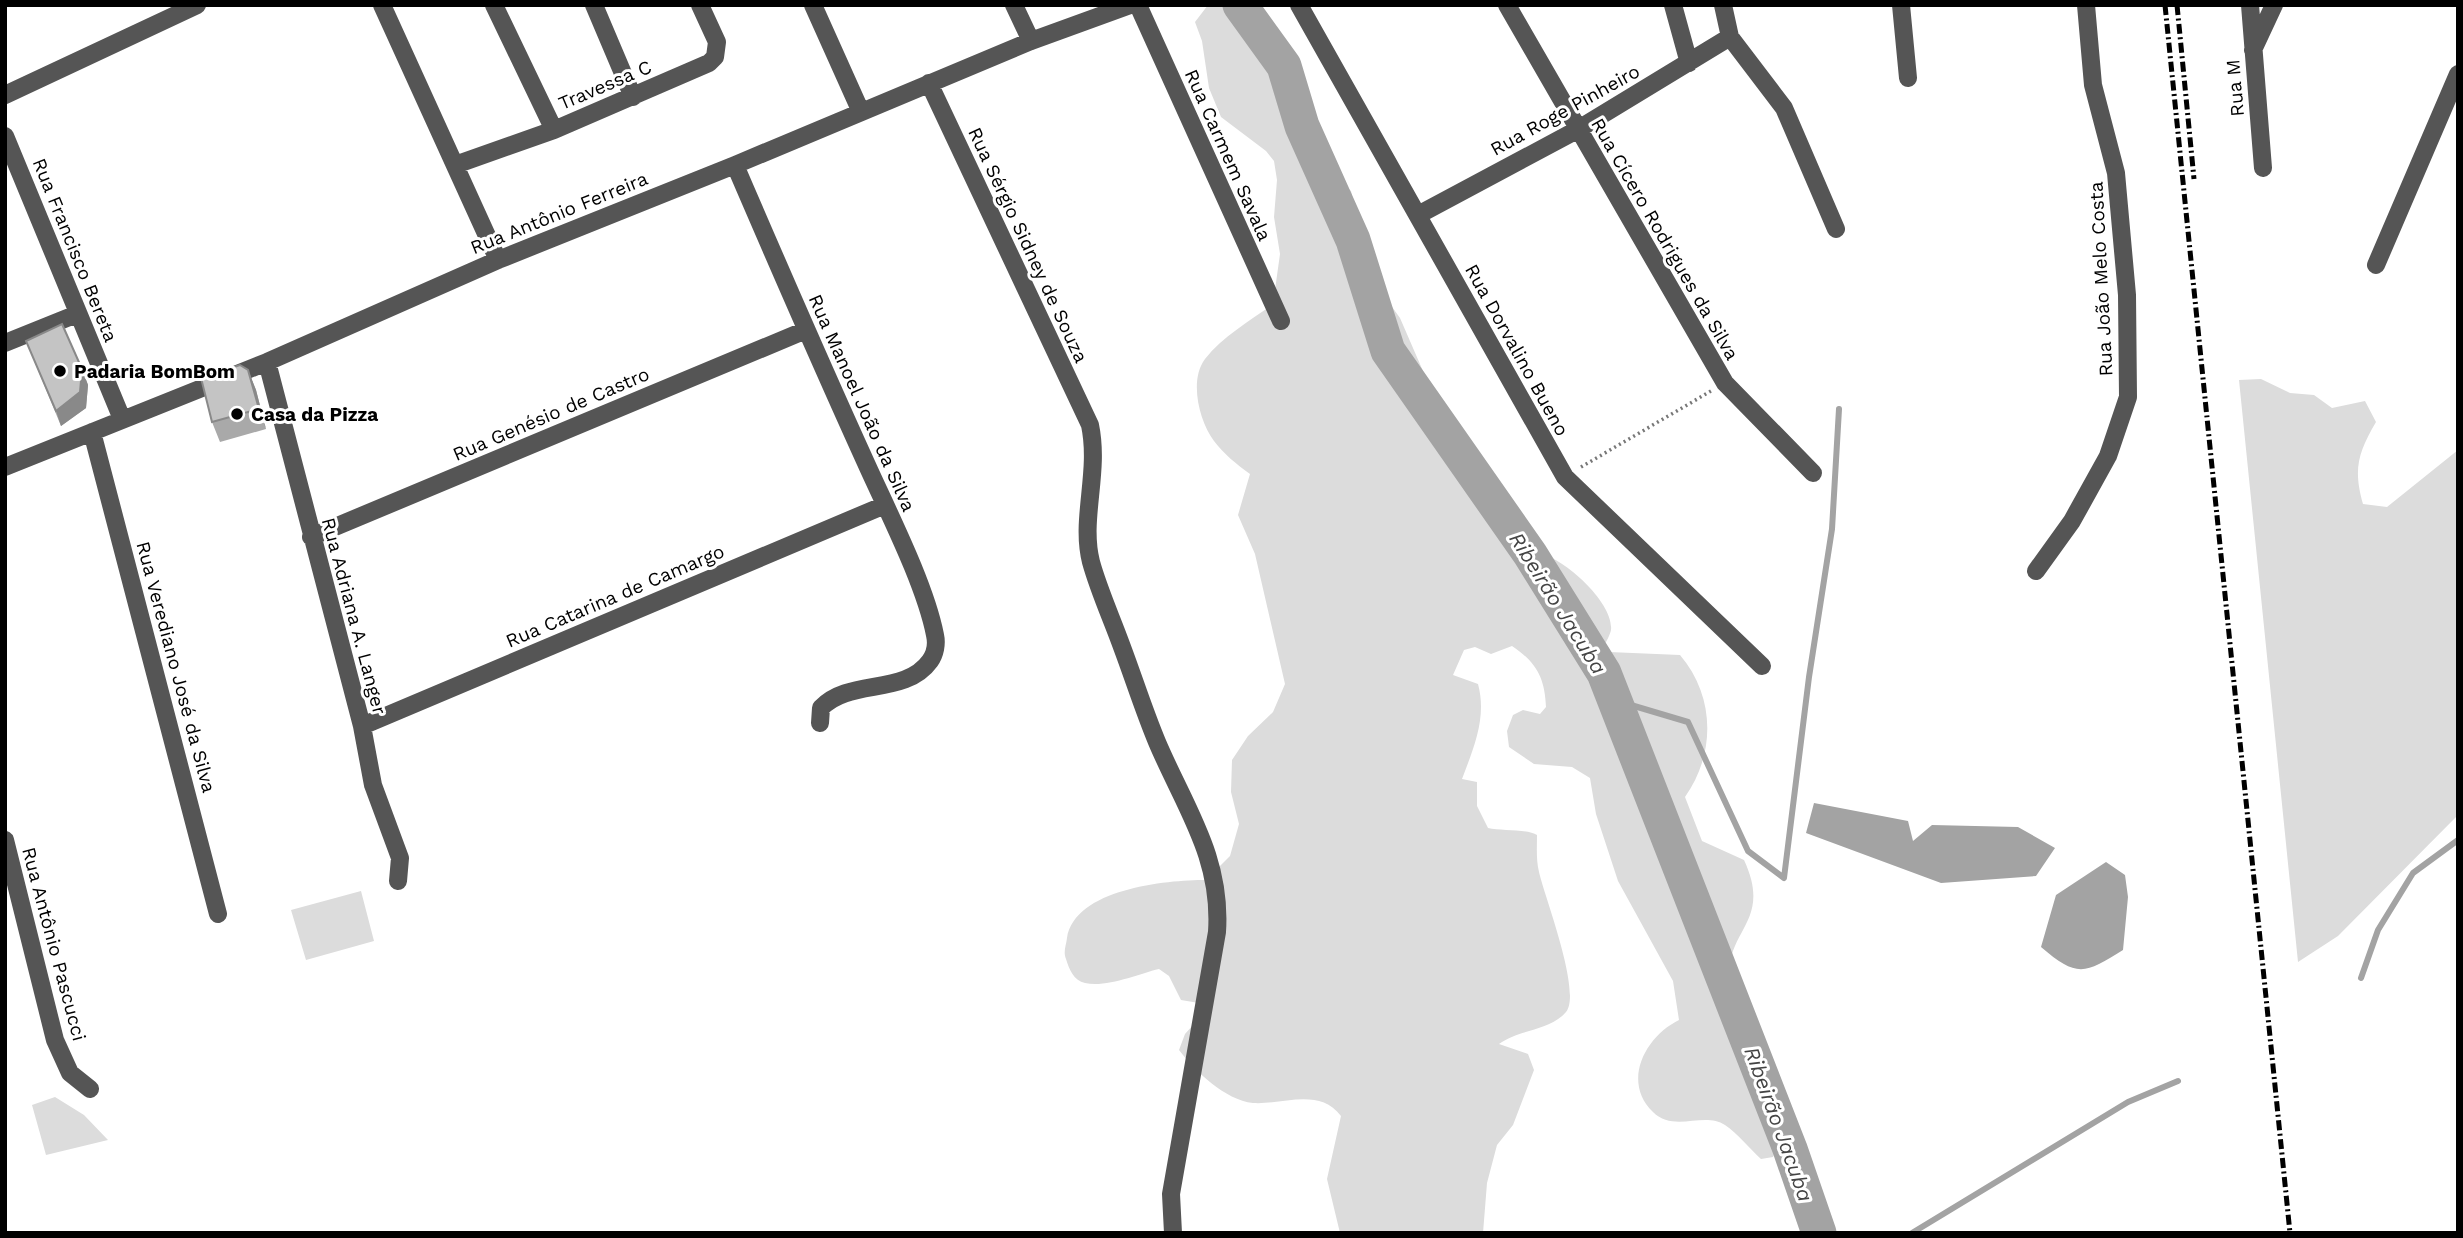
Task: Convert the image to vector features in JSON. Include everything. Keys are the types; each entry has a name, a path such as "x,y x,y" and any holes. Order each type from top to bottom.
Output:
{"street":[{"path":"147,5 155,22"},
{"path":"5,95 155,22 197,5"},
{"path":"382,5 498,260"},
{"path":"494,5 554,130"},
{"path":"594,5 632,97"},
{"name":"Travessa C","path":"455,165 554,130 703,67 715,57 717,42 700,5"},
{"path":"813,5 861,112"},
{"path":"1014,5 1031,41"},
{"name":"Rua Antônio Ferreira","path":"5,467 267,362 498,260 1031,41 1130,5"},
{"name":"Rua Carmem Savala","path":"1138,5 1281,321"},
{"name":"Rua Dorvalino Bueno","path":"1299,5 1565,477 1762,666"},
{"name":"Rua Cícero Rodrigues da Silva","path":"1507,5 1725,383 1813,473"},
{"path":"1673,5 1689,63"},
{"path":"1723,5 1730,37 1784,108 1836,229"},
{"path":"1901,5 1908,78"},
{"name":"Rua João Melo Costa","path":"2036,571 2072,521 2108,456 2128,397 2127,295 2116,173 2093,85 2086,5"},
{"name":"Rua M","path":"2250,5 2263,168"},
{"path":"2253,51 2274,5"},
{"name":"Rua Roge Pinheiro","path":"1418,215 1577,130 1730,37"},
{"path":"2376,265 2458,74"},
{"name":"Rua Sérgio Sidney de Souza","path":"929,83 1090,425 1095,448 1088,531 1092,564 1157,742 1201,835 1214,871 1219,903 1217,932 1171,1194 1173,1233"},
{"name":"Rua Francisco Bereta","path":"5,136 122,419"},
{"name":"Rua Manoel João da Silva","path":"734,165 885,505 927,606 936,638 930,662 907,680 831,698 821,708 820,723"},
{"path":"5,343 77,314"},
{"name":"Rua Genésio de Castro","path":"311,537 806,330"},
{"name":"Rua Adriana A. Langer","path":"267,362 362,726 373,785 400,858 398,881"},
{"name":"Rua Verediano José da Silva","path":"92,432 218,914"},
{"name":"Rua Catarina de Camargo","path":"362,726 885,505"},
{"name":"Rua Antônio Pascucci","path":"5,840 55,1040 70,1073 90,1089"}],"path":[{"path":"1565,477 1725,383"}],"shaded area":[{"path":"1208,5 1232,5 1245,20 1279,81 1288,115 1304,145 1351,191 1357,250 1368,255 1370,253 1380,290 1400,318 1439,408 1450,444 1482,493 1541,554 1562,564 1596,595 1610,619 1611,630 1604,646 1609,652 1680,655 1692,671 1705,706 1706,744 1695,780 1685,797 1702,841 1744,860 1752,881 1751,912 1734,948 1730,962 1730,978 1740,1009 1769,1055 1792,1117 1773,1157 1761,1159 1730,1129 1717,1121 1670,1121 1653,1112 1644,1100 1638,1073 1642,1060 1657,1037 1679,1020 1673,981 1618,881 1596,814 1590,778 1572,767 1534,764 1509,747 1507,731 1513,715 1523,710 1540,714 1546,707 1544,687 1538,672 1527,658 1512,646 1491,654 1475,647 1464,650 1453,675 1478,684 1480,696 1478,732 1462,779 1477,782 1477,806 1488,828 1537,835 1538,867 1561,944 1570,1001 1566,1012 1552,1023 1516,1035 1499,1044 1528,1054 1534,1070 1513,1125 1497,1145 1487,1183 1483,1233 1340,1233 1327,1179 1341,1116 1332,1107 1322,1102 1300,1099 1264,1103 1242,1101 1212,1083 1193,1067 1179,1050 1185,1034 1211,1005 1181,1000 1169,976 1159,969 1102,984 1081,982 1070,970 1065,954 1067,938 1074,921 1086,908 1104,898 1146,885 1206,880 1230,856 1239,824 1231,792 1232,760 1248,736 1273,712 1285,684 1255,554 1238,515 1250,474 1230,459 1214,441 1204,423 1198,400 1198,378 1205,359 1228,336 1273,304 1280,254 1274,217 1277,180 1274,161 1266,151 1221,117 1209,88 1202,41 1195,22"},
{"path":"2261,379 2290,393 2314,395 2332,408 2365,401 2376,422 2359,461 2358,481 2363,504 2387,507 2458,450 2458,815 2338,936 2298,962 2239,380"},
{"path":"1814,803 1908,821 1913,841 1932,825 2018,827 2055,848 2036,876 1941,883 1806,833"},
{"path":"2106,862 2125,875 2128,897 2123,950 2090,968 2073,968 2041,947 2056,895"},
{"path":"361,891 374,941 306,960 291,910"},
{"path":"55,1097 84,1115 108,1140 46,1155 32,1105"}],"building":[{"name":"Padaria BomBom","path":"62,324 82,369 80,392 56,411 26,341"},
{"path":"240,365 248,370 259,409 212,422 201,378"}],"waterway":[{"name":"Ribeirão Jacuba","path":"1240,5 1284,66 1302,126 1353,240 1388,351 1530,554 1604,673 1790,1149 1819,1233"},
{"path":"1614,700 1688,722 1748,851 1784,878 1809,677 1832,529 1839,409"},
{"path":"2361,978 2378,930 2413,873 2458,840"},
{"path":"1912,1233 2128,1102 2178,1081"}],"railway":[{"path":"2165,5 2290,1233"},
{"path":"2177,5 2194,179"}],"place":[{"name":"Padaria BomBom","path":"60,371"},
{"name":"Casa da Pizza","path":"237,414"}]}
